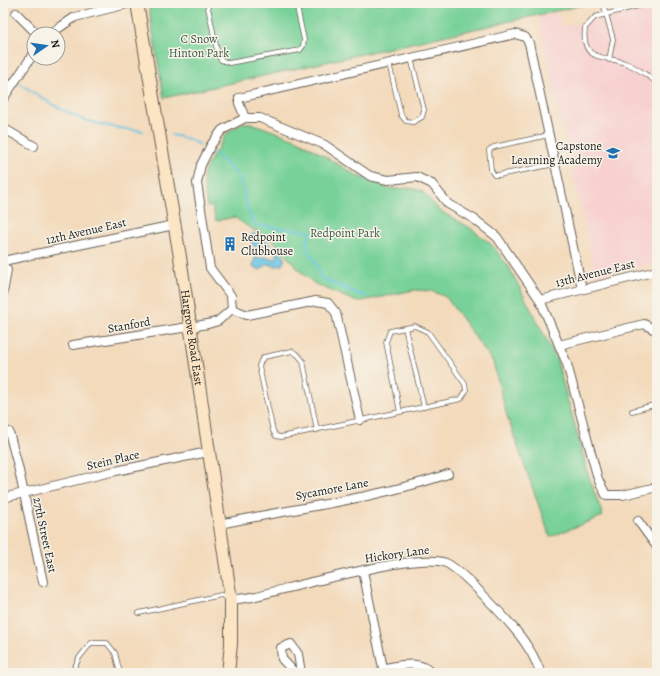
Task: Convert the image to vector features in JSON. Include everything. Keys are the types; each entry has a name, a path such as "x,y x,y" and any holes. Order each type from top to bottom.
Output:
{"main road":[{"name":"Hargrove Road East","path":"137,3 190,326 231,600 231,644 228,673"}],"street":[{"path":"62,26 75,17 131,3"},
{"path":"16,13 29,26"},
{"path":"245,118 239,103 239,98 515,34 525,37 529,43 582,289"},
{"path":"3,99 26,65"},
{"path":"360,420 336,313 328,303 316,301 247,315 232,309 231,296 210,268 196,183 201,165 211,145 222,130 245,118 260,118 325,145 370,176 388,180 417,177 432,184 448,204 474,219 497,237 540,300 559,344 567,364 598,479 606,495 623,495 657,487"},
{"path":"3,128 34,146"},
{"name":"12th Avenue East","path":"3,262 174,225"},
{"path":"3,265 7,270 3,293"},
{"name":"13th Avenue East","path":"540,300 657,271"},
{"name":"Stanford","path":"73,345 110,341 218,321 232,309"},
{"path":"559,344 644,324 657,331"},
{"name":"27th Street East","path":"9,432 43,582"},
{"name":"Stein Place","path":"3,498 208,452"},
{"name":"Sycamore Lane","path":"220,524 366,495 425,482 448,474"},
{"path":"638,521 657,547"},
{"name":"Hickory Lane","path":"231,600 252,597 363,571 429,560 447,563 468,580 527,645 541,673"},
{"path":"363,571 384,671 412,665 421,666 431,673"},
{"path":"295,673 282,659 281,648 288,644 291,644 296,649 301,673"}],"lane":[{"path":"207,3 218,55 221,60 229,63 300,50 303,46 304,40 296,3"},
{"path":"604,3 613,39 609,60"},
{"path":"650,3 595,16 588,22 584,34 588,48 596,57 624,63 657,82"},
{"path":"389,63 401,115 406,121 413,122 422,117 424,110 411,58"},
{"path":"549,135 494,146 489,150 491,170 494,175 499,175 555,164"},
{"path":"317,430 303,361 298,354 292,352 264,357 260,361 259,366 273,431 276,436 281,437 317,430 461,399 466,391 465,384 428,332 415,326 390,331 386,342 400,412"},
{"path":"405,328 424,407"},
{"path":"632,411 657,404"},
{"path":"139,613 221,595 231,600"},
{"path":"72,673 79,658 92,643 107,643 115,652 120,673"}],"shaded area":[{"name":"Capstone Learning Academy","path":"648,7 657,44 657,262 596,276 538,16 555,13 563,27"}],"green space":[{"name":"C Snow Hinton Park","path":"148,3 592,3 164,98"},
{"name":"Redpoint Park","path":"243,123 251,123 298,140 356,175 390,189 410,188 422,191 440,211 469,227 491,244 509,267 556,358 590,480 603,516 550,537 507,416 493,362 446,297 431,291 414,290 357,302 315,284 301,272 273,240 250,228 234,217 216,221 212,206 207,207 203,180 205,169 227,133"}],"water":[{"path":"257,233 261,238 260,242 267,241 283,254 285,259 282,265 275,266 268,264 260,270 253,266 255,258 268,257 274,259 278,256 268,245 261,246 258,250 252,244 250,237 252,234"}],"waterway":[{"path":"3,74 13,80"},
{"path":"17,82 76,117 106,126 143,131"},
{"path":"172,135 189,139 200,145"},
{"path":"213,153 238,177 250,215 256,225 311,232 306,246 316,263 321,278 366,296"}],"place":[{"name":"Capstone Learning Academy","path":"613,153"},
{"name":"Redpoint Clubhouse","path":"230,244"}]}
